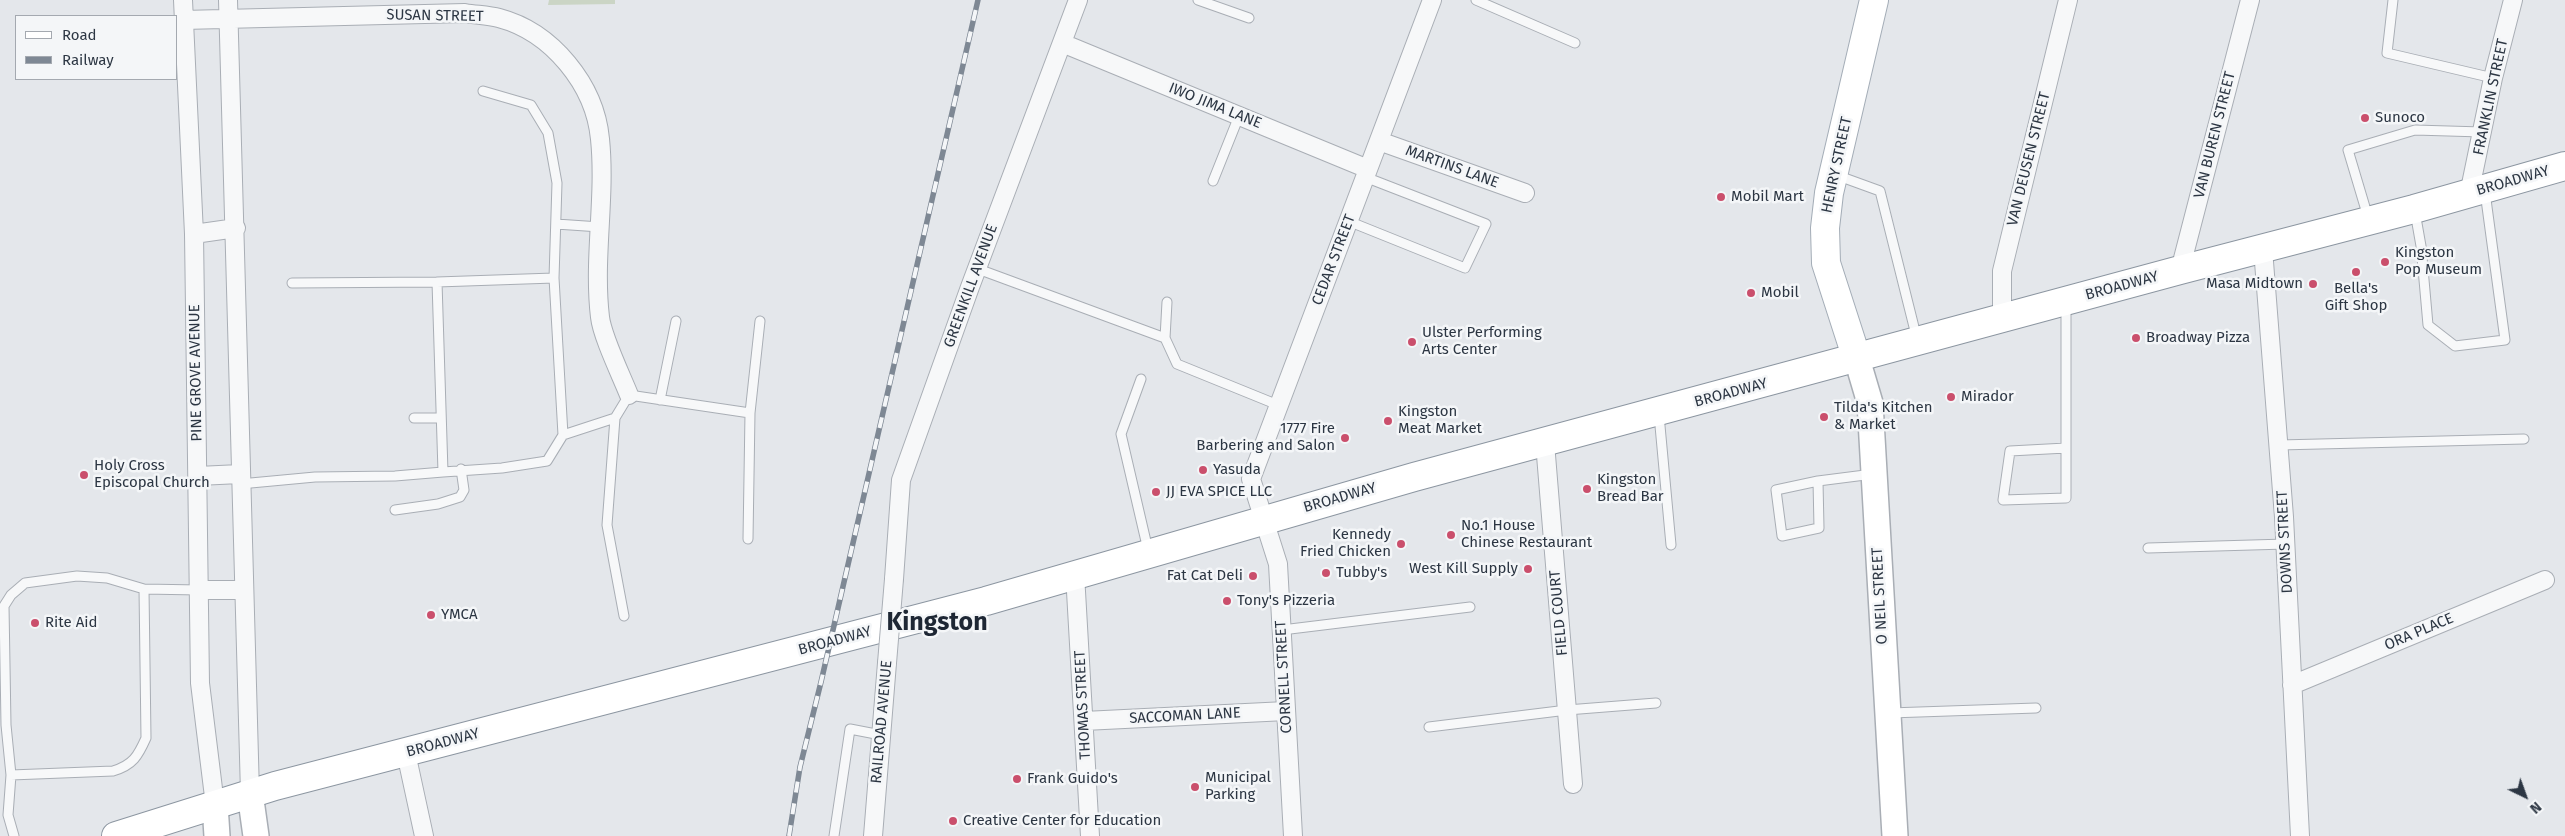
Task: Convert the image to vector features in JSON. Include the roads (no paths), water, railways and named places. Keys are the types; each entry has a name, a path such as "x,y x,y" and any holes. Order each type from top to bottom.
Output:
{"main road":[{"name":"HENRY STREET","path":"1856,359 1826,263 1825,228 1833,174 1874,0"},
{"name":"BROADWAY","path":"116,836 250,793 976,603 1265,520 2180,270 2477,192 2565,166"}],"street":[{"name":"PINE GROVE AVENUE","path":"183,0 194,234 200,683 215,805"},
{"path":"228,0 236,228 243,590 250,793 256,836"},
{"name":"GREENKILL AVENUE","path":"894,579 901,480 1078,0"},
{"name":"CEDAR STREET","path":"1265,520 1251,479 1432,0"},
{"name":"VAN DEUSEN STREET","path":"2002,319 2002,271 2068,0"},
{"name":"VAN BUREN STREET","path":"2180,270 2250,0"},
{"name":"FRANKLIN STREET","path":"2477,192 2482,132 2493,78 2513,0"},
{"name":"SUSAN STREET","path":"183,20 465,7 500,18 537,36 567,61 590,98 600,138 600,228 597,270 600,320 629,395"},
{"name":"IWO JIMA LANE","path":"1062,43 1239,116 1367,173"},
{"name":"MARTINS LANE","path":"1379,141 1525,193"},
{"path":"194,234 236,228"},
{"name":"DOWNS STREET","path":"2263,249 2286,544 2300,836"},
{"name":"O NEIL STREET","path":"1856,359 1870,403 1895,836"},
{"name":"FIELD COURT","path":"1546,443 1573,784"},
{"path":"198,476 240,479"},
{"name":"CORNELL STREET","path":"1265,520 1278,564 1293,836"},
{"name":"THOMAS STREET","path":"1075,574 1090,836"},
{"name":"RAILROAD AVENUE","path":"873,836 894,579"},
{"name":"ORA PLACE","path":"2292,685 2545,580"},
{"path":"199,590 243,590"},
{"name":"SACCOMAN LANE","path":"1084,721 1286,712"},
{"path":"406,753 424,836"},
{"path":"215,805 217,836"}],"lane":[{"path":"1198,0 1249,18"},
{"path":"1476,0 1575,42"},
{"path":"2393,0 2386,53 2493,78"},
{"path":"240,479 395,476 461,469 502,468 547,461 563,435 554,278 557,184 548,133 531,105 483,91"},
{"path":"1212,181 1239,116"},
{"path":"2369,221 2348,150 2415,130 2482,132"},
{"path":"1348,222 1465,268 1486,224 1367,173"},
{"path":"1833,174 1880,191 1918,342"},
{"path":"2414,209 2421,246 2428,325 2455,346 2505,340 2477,192"},
{"path":"556,224 600,228"},
{"path":"978,269 1165,338"},
{"path":"292,283 437,282 554,278"},
{"path":"437,282 443,472"},
{"path":"1167,302 1165,338 1177,364 1278,405"},
{"path":"2066,302 2066,448 2066,498 2003,500 2010,451 2066,448"},
{"path":"660,400 676,321"},
{"path":"748,539 750,413 760,321"},
{"path":"1141,379 1121,434 1148,553"},
{"path":"624,616 607,525 615,418 629,395 750,413"},
{"path":"1659,412 1671,544"},
{"path":"414,418 440,418"},
{"path":"563,435 615,418"},
{"path":"2278,445 2524,439"},
{"path":"396,510 438,504 460,497 464,490 461,469"},
{"path":"1818,481 1820,528 1782,536 1776,490 1818,481 1873,474"},
{"path":"2148,548 2286,544"},
{"path":"14,836 8,815 11,774 6,725 4,606 11,595 25,583 77,576 107,578 144,589 199,590"},
{"path":"11,774 113,771 127,767 137,759 146,738 144,589"},
{"path":"1282,630 1470,607"},
{"path":"1429,727 1567,710 1656,703"},
{"path":"1887,713 2036,708"},
{"path":"834,836 850,729 881,735"}],"railway":[{"path":"789,836 800,767 978,0"}],"place":[{"name":"Sunoco","path":"2365,118"},
{"name":"Mobil Mart","path":"1721,197"},
{"name":"Kingston Pop Museum","path":"2385,262"},
{"name":"Bella's Gift Shop","path":"2356,272"},
{"name":"Masa Midtown","path":"2313,284"},
{"name":"Mobil","path":"1751,293"},
{"name":"Broadway Pizza","path":"2136,338"},
{"name":"Ulster Performing Arts Center","path":"1412,342"},
{"name":"Mirador","path":"1951,397"},
{"name":"Tilda's Kitchen & Market","path":"1824,417"},
{"name":"Kingston Meat Market","path":"1388,421"},
{"name":"1777 Fire Barbering and Salon","path":"1345,438"},
{"name":"Yasuda","path":"1203,470"},
{"name":"Holy Cross Episcopal Church","path":"84,475"},
{"name":"Kingston Bread Bar","path":"1587,489"},
{"name":"JJ EVA SPICE LLC","path":"1156,492"},
{"name":"No.1 House Chinese Restaurant","path":"1451,535"},
{"name":"Kennedy Fried Chicken","path":"1401,544"},
{"name":"West Kill Supply","path":"1528,569"},
{"name":"Tubby's","path":"1326,573"},
{"name":"Fat Cat Deli","path":"1253,576"},
{"name":"Tony's Pizzeria","path":"1227,601"},
{"name":"YMCA","path":"431,615"},
{"name":"Rite Aid","path":"35,623"},
{"name":"Frank Guido's","path":"1017,779"},
{"name":"Municipal Parking","path":"1195,787"},
{"name":"Creative Center for Education","path":"953,821"}],"district":[{"name":"Kingston","path":"937,623"}]}
